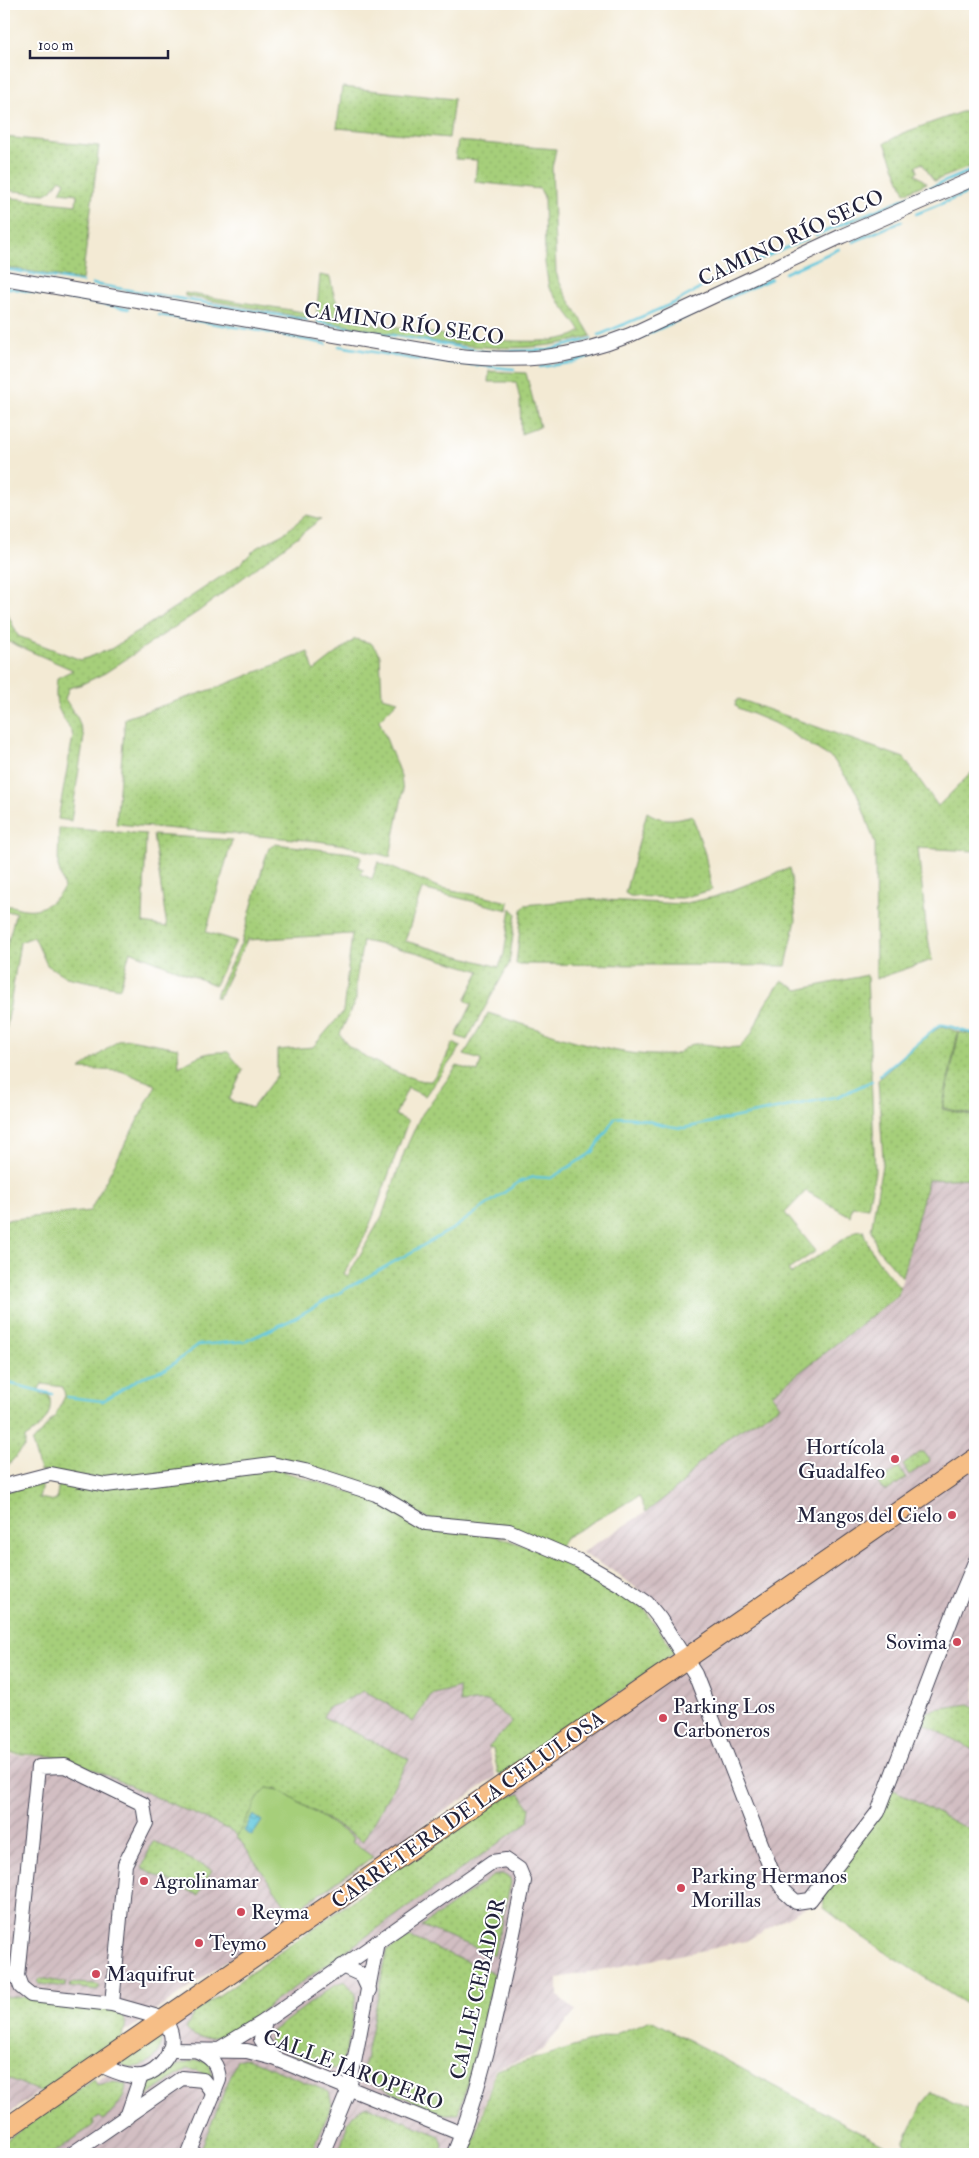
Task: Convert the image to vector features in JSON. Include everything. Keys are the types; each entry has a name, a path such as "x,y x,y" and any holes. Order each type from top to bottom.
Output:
{"highway":[{"name":"CARRETERA DE LA CELULOSA","path":"4,2130 975,1459"}],"street":[{"name":"CAMINO RÍO SECO","path":"4,278 451,355 493,359 553,357 598,347 630,335 886,216 975,178"},
{"path":"4,1486 50,1474 106,1485 272,1464 305,1471 376,1494 426,1523 509,1531 579,1561 623,1586 647,1603 660,1619 695,1674 772,1872 785,1892 796,1902 810,1900 878,1812 952,1616 975,1562"},
{"path":"100,2065 120,2073 140,2076 162,2064 169,2050 172,2036 165,2019 112,2004 31,1995 21,1987 17,1976 38,1767 64,1766 143,1804 146,1823 126,1864 112,2004"},
{"name":"CALLE CEBADOR","path":"377,1942 492,1862 506,1860 520,1869 524,1881 486,2052 462,2134 454,2154"},
{"path":"220,2049 265,2021 377,1942"},
{"path":"322,2154 348,2089 377,1942"},
{"path":"342,1966 362,1975 369,1990"},
{"path":"265,2021 261,2039 274,2058"},
{"name":"CALLE JAROPERO","path":"169,2050 198,2052 220,2049 247,2051 274,2058 462,2134"},
{"path":"189,2154 220,2080 219,2072 211,2057 198,2052"},
{"path":"127,2117 140,2076"},
{"path":"72,2154 182,2078 203,2080 214,2094"}],"shaded area":[{"path":"975,1178 975,1237 973,1246 975,1246 975,1833 892,1789 838,1869 823,1897 746,1941 558,1978 558,1996 576,2011 544,2048 532,2056 495,2069 468,2154 4,2154 4,2147 520,1781 686,1647 659,1606 617,1573 581,1553 646,1512 681,1485 696,1466 724,1440 780,1406 771,1394 898,1295 928,1180"},
{"path":"459,1687 488,1701 512,1723 488,1748 496,1777 380,1854 4,2117 4,1755 66,1757 232,1831 236,1836 260,1795 275,1788 328,1707 344,1703 350,1697 364,1691 385,1702 413,1722 431,1695"}],"green space":[{"path":"342,87 454,99 449,138 337,128"},
{"path":"975,107 975,165 934,181 922,163 916,166 918,172 915,174 927,183 905,193 885,143 903,133"},
{"path":"4,137 99,146 82,280 4,267 4,197 76,205 77,194 60,192 65,182 60,179 51,191 45,194 4,190"},
{"path":"458,141 556,149 552,168 556,272 562,288 591,336 557,344 523,347 488,347 419,339 316,320 320,275 330,277 338,305 346,314 360,322 440,334 509,341 540,341 565,338 581,331 549,288 545,263 544,197 540,189 475,182 477,160 455,159"},
{"path":"185,293 309,313 308,318 185,296"},
{"path":"489,371 526,373 540,427 521,434 520,400 516,382 488,382"},
{"path":"306,515 321,519 199,611 105,673 69,688 65,699 78,719 84,737 71,821 58,819 73,736 57,705 57,678 73,670 7,641 4,632 4,606 18,636 81,660 111,649 240,564 256,548 283,534"},
{"path":"355,639 371,643 380,655 382,697 398,701 379,720 401,777 403,792 390,857 344,845 318,841 116,824 125,718 213,689 308,652 314,671"},
{"path":"739,699 904,758 938,806 975,769 975,851 918,848 926,926 932,960 876,979 875,843 857,793 833,759 776,724 738,708 735,705"},
{"path":"647,812 664,819 692,815 705,854 712,890 682,898 630,896 625,893"},
{"path":"59,828 146,834 143,923 167,927 153,835 232,840 206,932 236,941 215,985 130,951 120,988 66,977 47,965 34,937 20,942 4,1044 4,956 16,912 4,912 4,907 39,908 50,903 64,888 58,866"},
{"path":"275,844 362,856 358,867 363,869 361,874 372,879 378,862 438,887 509,902 508,910 422,889 405,941 499,967 504,954 511,908 516,913 509,964 467,1040 456,1036 472,1004 465,1000 480,971 415,952 363,941 356,981 356,999 340,1034 346,1043 356,1051 389,1069 423,1081 431,1081 443,1064 453,1043 461,1047 425,1096 408,1088 395,1115 408,1121 365,1236 344,1274 348,1276 382,1216 405,1150 420,1117 457,1066 478,1072 481,1060 464,1055 488,1013 601,1048 648,1055 674,1055 692,1044 740,1047 752,1033 764,1006 782,980 798,990 867,975 875,1172 868,1207 852,1206 850,1216 806,1191 785,1213 816,1251 788,1270 791,1274 856,1231 863,1230 869,1246 878,1260 900,1287 898,1295 772,1394 780,1406 724,1440 696,1466 681,1485 646,1512 639,1496 566,1537 559,1548 434,1521 314,1469 106,1479 40,1471 32,1443 55,1416 65,1396 63,1387 42,1384 39,1389 42,1394 49,1395 50,1408 48,1414 41,1425 25,1438 25,1446 4,1470 4,1220 90,1211 156,1085 121,1071 80,1069 119,1040 130,1039 178,1048 179,1067 202,1055 214,1052 228,1052 243,1070 229,1100 252,1108 277,1075 277,1050 313,1047 343,1012 352,934 247,940 219,997 215,997 242,941 265,859 269,848"},
{"path":"790,868 796,920 786,966 516,964 522,910 525,905 585,899 682,904 714,897"},
{"path":"943,1026 958,1032 942,1109 975,1116 975,1178 928,1180 902,1277 877,1248 871,1230 883,1159 878,1080 928,1034"},
{"path":"959,1032 975,1035 975,1115 943,1108"},
{"path":"922,1451 930,1461 909,1475 903,1465"},
{"path":"271,1468 374,1499 427,1530 492,1535 554,1555 621,1591 645,1610 675,1652 502,1776 498,1773 493,1749 488,1748 512,1722 488,1701 460,1703 459,1687 431,1695 413,1722 385,1702 364,1691 328,1707 323,1717 409,1759 363,1841 275,1788 255,1804 237,1836 232,1831 66,1757 4,1753 4,1492 43,1480 39,1498 56,1501 59,1482"},
{"path":"899,1468 906,1478 887,1491 882,1489 878,1483"},
{"path":"969,1704 975,1707 975,1751 919,1721 922,1714 935,1709"},
{"path":"267,1788 279,1790 354,1838 352,1842 373,1857 291,1913 237,1836 260,1795"},
{"path":"892,1789 975,1833 975,2010 862,1937 824,1908 823,1897 838,1869"},
{"path":"520,1794 530,1808 528,1822 227,2035 200,2037 195,2036 186,2029 194,2013 397,1869 504,1798"},
{"path":"153,1841 212,1870 198,1895 142,1868"},
{"path":"502,1874 510,1878 511,1882 494,1955 422,1926 493,1876"},
{"path":"410,1937 495,1974 458,2114 443,2114 361,2079 387,1951"},
{"path":"41,1978 66,1983 66,1987 40,1984 37,1981"},
{"path":"345,1981 356,1994 347,2045 340,2063 335,2069 269,2044 271,2032 336,1984"},
{"path":"71,1983 97,1984 100,1987 97,1990 70,1987"},
{"path":"4,1996 109,2005 123,2015 125,2029 120,2040 45,2094 4,2076"},
{"path":"651,2020 896,2151 894,2154 470,2154 496,2070 613,2035"},
{"path":"161,2031 160,2047 153,2059 140,2066 124,2066 119,2059"},
{"path":"247,2058 329,2092 332,2105 311,2154 199,2154 237,2060"},
{"path":"197,2060 210,2063 213,2085 199,2071 187,2069 141,2100 147,2083 153,2077 180,2064"},
{"path":"94,2078 97,2085 113,2082 126,2084 122,2099 107,2117 103,2120 100,2117 93,2121 95,2124 52,2154 4,2154 4,2142"},
{"path":"932,2092 975,2113 975,2154 924,2154 904,2142 924,2102"},
{"path":"367,2106 440,2136 443,2145 441,2154 354,2154 340,2149 351,2117"}],"water":[{"path":"253,1815 262,1821 252,1836 244,1831"}],"waterway":[{"path":"816,235 975,169"},
{"path":"916,214 975,190"},
{"path":"853,242 902,221"},
{"path":"599,335 676,302 722,276 807,239"},
{"path":"785,273 839,249"},
{"path":"4,269 82,282"},
{"path":"708,307 771,279"},
{"path":"93,284 307,320"},
{"path":"4,287 128,309"},
{"path":"634,340 699,311"},
{"path":"159,315 261,331 326,344"},
{"path":"318,322 487,352 549,350 591,339"},
{"path":"339,346 414,359 514,369"},
{"path":"540,367 571,363 610,349"},
{"path":"880,1075 939,1025 947,1025 975,1033"},
{"path":"67,1397 103,1401 142,1377 166,1369 198,1345 246,1341 289,1321 454,1228 519,1182 534,1177 551,1178 593,1152 615,1118 640,1119 684,1128 839,1096 872,1081"},
{"path":"4,1382 52,1394"}],"place":[{"name":"Hortícola Guadalfeo","path":"895,1459"},
{"name":"Mangos del Cielo","path":"952,1515"},
{"name":"Sovima","path":"957,1642"},
{"name":"Parking Los Carboneros","path":"663,1718"},
{"name":"Agrolinamar","path":"144,1881"},
{"name":"Parking Hermanos Morillas","path":"681,1888"},
{"name":"Reyma","path":"241,1912"},
{"name":"Teymo","path":"199,1943"},
{"name":"Maquifrut","path":"96,1974"}]}
